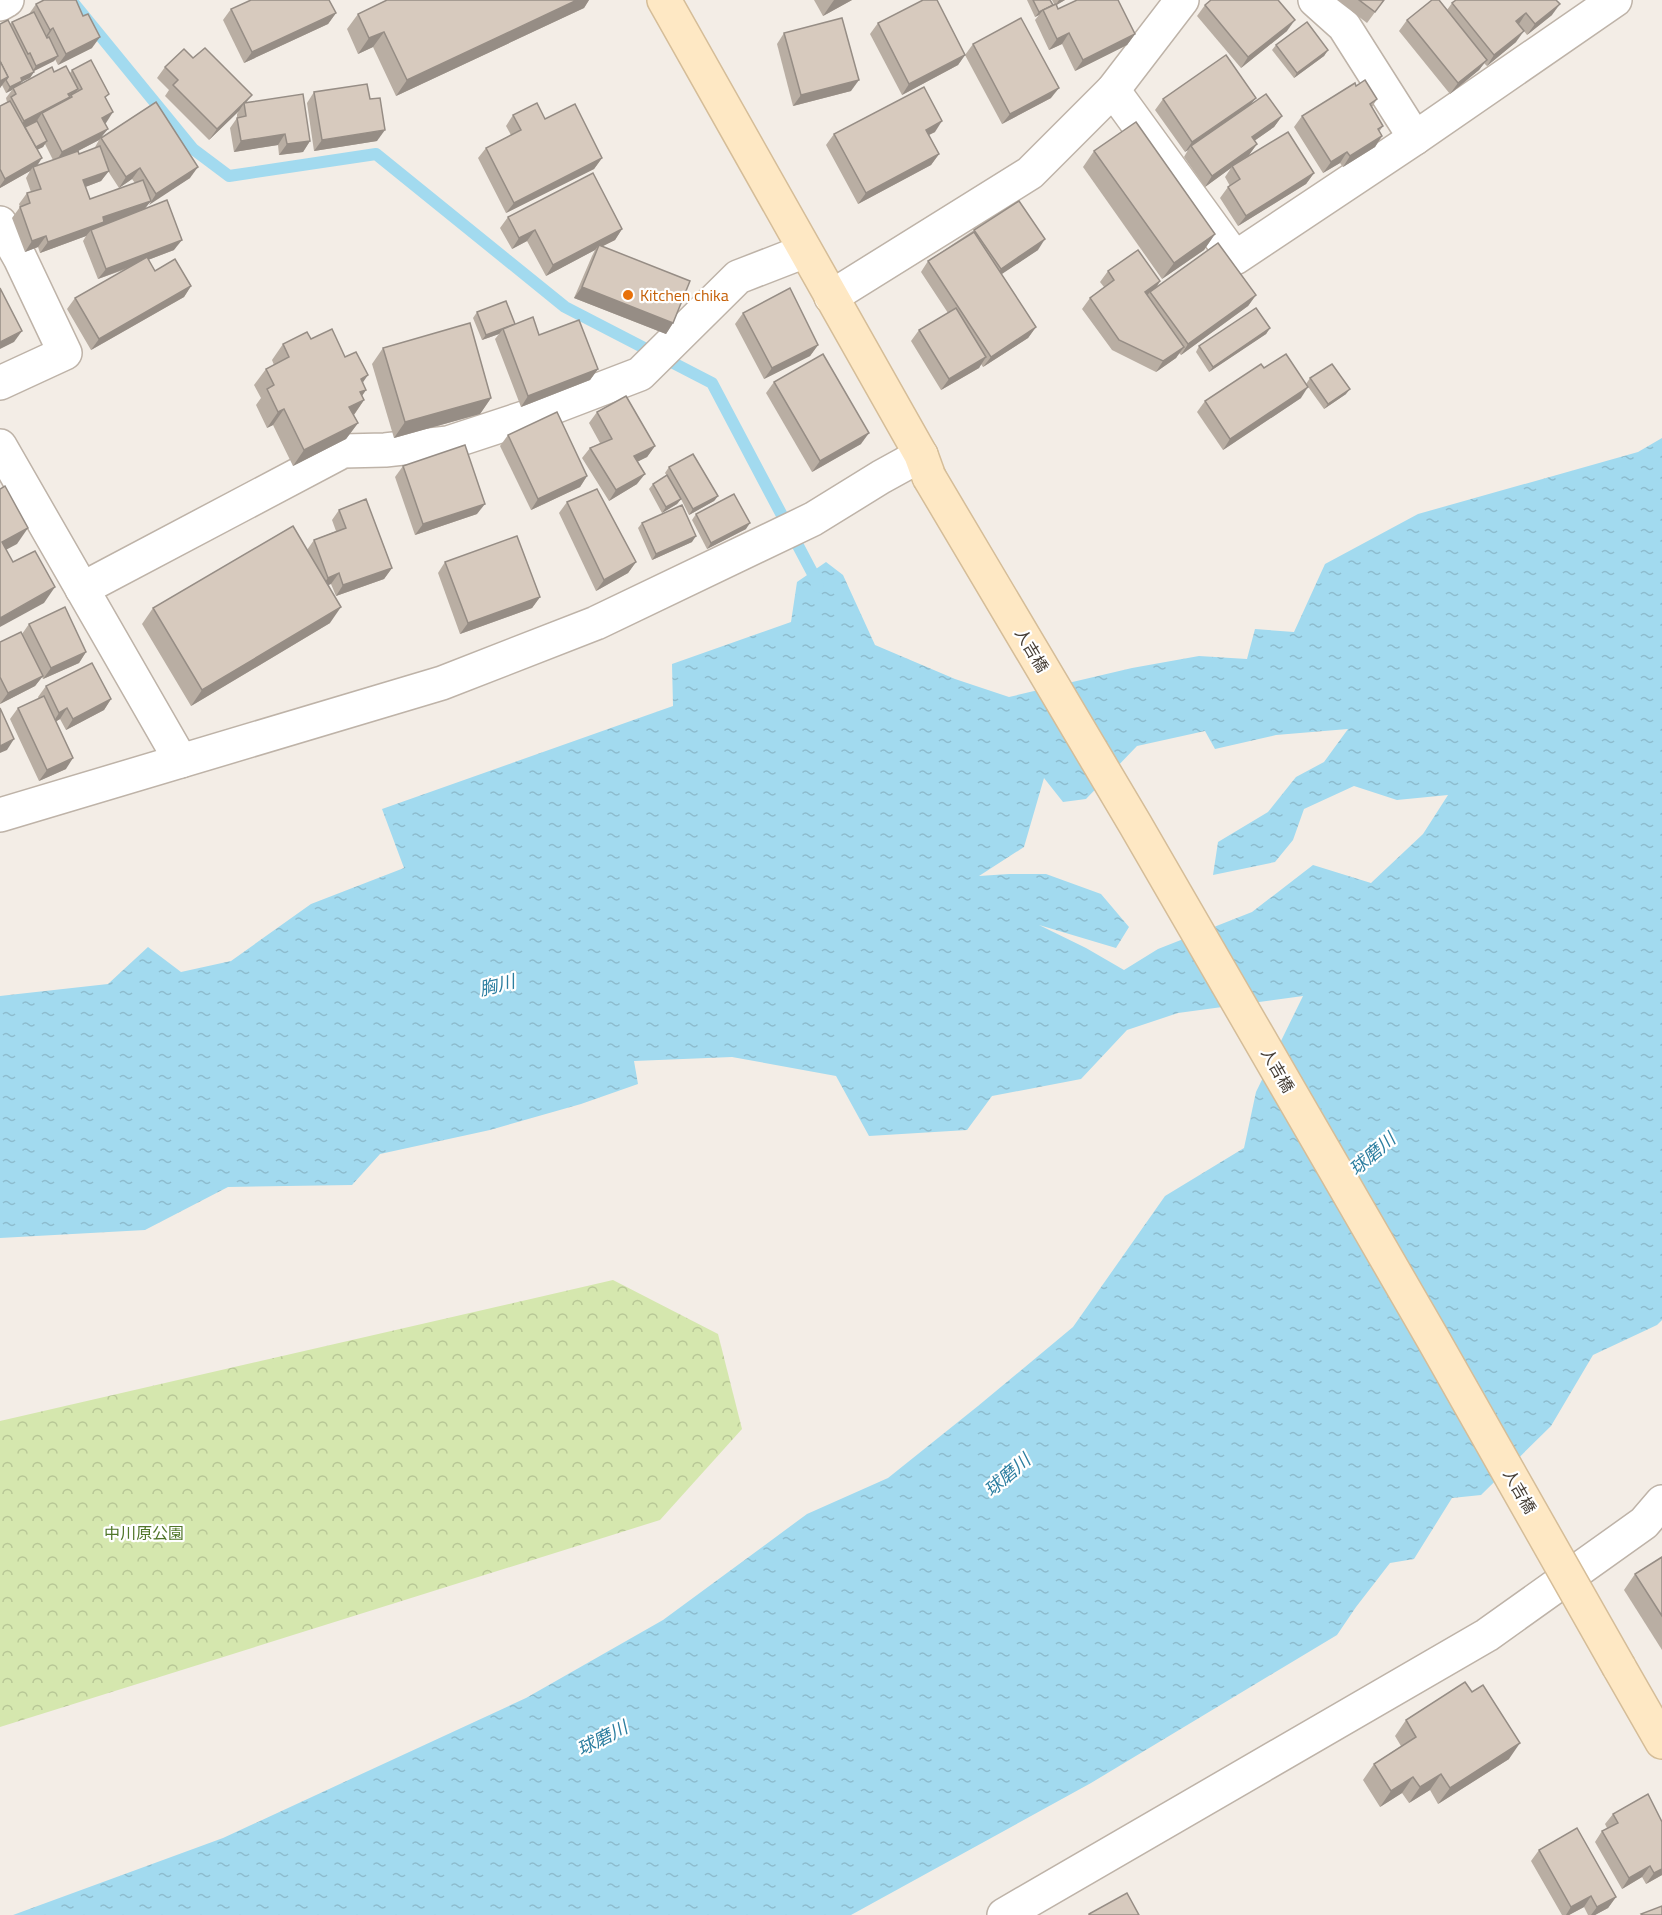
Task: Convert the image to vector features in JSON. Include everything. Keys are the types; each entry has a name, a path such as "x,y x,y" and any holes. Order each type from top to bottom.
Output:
{"street":[{"path":"0,4 7,0"},
{"name":"人吉橋","path":"664,0 925,466 1153,854 1662,1742"},
{"path":"831,297 1030,173 1113,90 1182,0"},
{"path":"1315,0 1344,26 1415,138"},
{"path":"1113,90 1235,258 1415,138 1615,0"},
{"path":"0,223 20,258 65,353 0,383"},
{"path":"81,589 343,451 386,450 448,443 533,415 640,374 738,277 805,250"},
{"path":"0,447 181,762"},
{"path":"0,815 442,683 596,623 813,519 881,477 925,466"},
{"path":"1004,1915 1487,1635 1644,1523 1662,1502"}],"green space":[{"name":"中川原公園","path":"613,1280 718,1334 742,1429 660,1520 0,1727 0,1421"}],"water":[{"path":"1662,438 1662,1320 1657,1325 1593,1355 1551,1426 1481,1495 1452,1498 1414,1559 1390,1563 1337,1635 1091,1783 851,1915 13,1915 223,1838 526,1698 663,1620 807,1514 888,1478 1073,1327 1165,1196 1244,1148 1256,1092 1303,996 1178,1013 1127,1030 1081,1079 992,1096 967,1130 869,1136 836,1076 732,1057 634,1061 638,1084 581,1104 490,1130 380,1154 352,1185 228,1187 145,1230 0,1238 0,996 108,984 148,947 181,972 231,961 311,904 404,868 382,809 673,706 672,664 791,622 797,582 826,562 843,575 875,645 955,679 1009,697 1132,668 1199,656 1247,659 1255,629 1294,632 1325,564 1418,514 1638,452","holes":["1348,729 1324,762 1296,777 1268,812 1218,842 1213,875 1275,862 1293,840 1304,809 1354,786 1397,800 1448,795 1423,834 1371,883 1313,865 1252,912 1158,949 1124,970 1039,925 1116,948 1129,927 1101,894 1046,874 979,876 1024,847 1044,778 1063,802 1086,799 1137,746 1205,731 1215,749 1276,735"]}],"building":[{"path":"44,0 76,0 83,16 88,14 100,37 66,54 53,28 50,30 36,4"},
{"path":"251,0 329,0 336,13 252,52 231,9"},
{"path":"387,0 577,0 407,80 384,32 369,38 358,14"},
{"path":"923,0 937,0 965,55 909,84 878,23"},
{"path":"1033,0 1050,0 1053,5 1039,12"},
{"path":"1077,0 1118,0 1135,34 1083,60 1069,33 1057,39 1043,10 1056,4 1058,9"},
{"path":"1211,0 1278,0 1295,20 1248,57 1205,5"},
{"path":"1359,0 1384,0 1375,12"},
{"path":"1432,0 1439,0 1487,60 1458,83 1407,20"},
{"path":"1456,0 1556,0 1560,4 1535,24 1526,13 1516,21 1524,31 1494,55 1452,3"},
{"path":"34,12 58,56 36,66 12,22"},
{"path":"842,18 859,80 801,95 784,33"},
{"path":"1021,18 1059,88 1010,114 973,44"},
{"path":"8,20 34,72 21,78 22,81 10,87 0,61 0,24"},
{"path":"1307,22 1328,50 1297,73 1276,45"},
{"path":"205,48 252,95 217,129 173,85 178,80 165,67 184,49 193,58"},
{"path":"1226,55 1256,98 1192,142 1163,99"},
{"path":"91,60 109,94 105,97 113,112 102,118 108,129 62,152 42,113 82,89 72,70"},
{"path":"0,61 8,77 0,81"},
{"path":"66,66 78,89 68,94 70,97 24,121 11,97 16,94 13,88 52,67 54,72"},
{"path":"1365,80 1377,99 1370,104 1383,126 1378,129 1382,136 1350,156 1347,152 1331,162 1302,116 1355,83 1356,86"},
{"path":"367,84 370,99 380,98 385,130 322,140 314,92"},
{"path":"924,87 942,121 926,130 939,154 866,193 834,134"},
{"path":"303,94 310,141 287,144 285,134 241,141 237,118 246,116 244,103"},
{"path":"1266,94 1282,116 1252,137 1257,144 1212,176 1191,146"},
{"path":"10,101 42,158 5,179 0,169 0,106"},
{"path":"156,102 198,167 156,194 140,168 126,177 101,138"},
{"path":"537,103 545,119 575,104 602,158 514,203 486,148 521,130 513,115"},
{"path":"37,121 47,141 36,147 25,127"},
{"path":"1136,122 1215,234 1174,263 1094,151"},
{"path":"1288,132 1314,173 1246,216 1228,187 1240,179 1232,166"},
{"path":"100,146 109,171 83,180 90,199 143,180 151,201 103,217 104,222 48,242 46,236 32,241 20,207 30,203 27,193 41,189 33,167 78,151 79,154"},
{"path":"593,173 622,229 553,265 535,230 519,238 508,217"},
{"path":"167,200 182,240 106,269 91,230"},
{"path":"1019,201 1045,239 1001,269 974,230"},
{"path":"974,232 1036,327 991,357 928,261"},
{"path":"1218,243 1256,295 1188,344 1150,292"},
{"name":"Kitchen chika","path":"599,245 690,281 673,323 582,287"},
{"path":"1138,250 1160,281 1145,292 1184,347 1163,361 1119,340 1090,298 1114,280 1108,271"},
{"path":"147,257 155,271 175,259 191,286 99,339 75,298"},
{"path":"0,288 22,331 0,342"},
{"path":"790,288 818,345 772,368 743,313"},
{"path":"506,301 515,324 486,335 477,312"},
{"path":"956,308 986,357 949,379 919,330"},
{"path":"1256,308 1270,328 1213,367 1199,346"},
{"path":"533,317 539,335 579,320 598,369 528,396 503,329"},
{"path":"470,323 491,398 405,422 383,348"},
{"path":"332,329 345,357 356,352 368,375 361,379 366,390 360,392 364,400 349,407 358,423 304,450 284,409 278,412 267,389 274,385 266,369 289,357 283,344 307,332 311,339"},
{"path":"823,354 869,433 820,461 774,382"},
{"path":"1286,354 1308,387 1230,439 1205,401 1261,364 1264,368"},
{"path":"1332,364 1350,389 1328,404 1310,378"},
{"path":"626,396 655,446 634,456 645,474 616,490 590,448 612,439 597,412"},
{"path":"557,412 587,476 538,499 508,435"},
{"path":"465,445 485,504 423,524 403,466"},
{"path":"693,454 718,496 693,509 669,467"},
{"path":"667,475 681,499 666,507 653,484"},
{"path":"5,486 28,528 2,542 13,562 35,551 55,587 0,618 0,489"},
{"path":"597,489 636,562 604,580 567,502"},
{"path":"734,494 750,523 711,543 696,514"},
{"path":"366,499 392,568 343,585 339,573 328,578 314,540 346,528 339,510"},
{"path":"682,505 696,536 656,554 642,523"},
{"path":"293,526 341,607 202,690 153,608"},
{"path":"517,536 540,597 468,623 445,562"},
{"path":"65,607 86,652 51,668 29,624"},
{"path":"21,632 43,676 8,693 0,677 0,642"},
{"path":"92,663 111,699 73,719 67,708 59,713 46,686"},
{"path":"44,696 73,758 47,770 18,708"},
{"path":"0,708 14,739 0,746"},
{"path":"1662,1557 1662,1616 1635,1574"},
{"path":"1465,1682 1472,1692 1483,1685 1520,1743 1450,1788 1441,1774 1420,1787 1413,1777 1391,1791 1374,1764 1416,1737 1406,1720"},
{"path":"1648,1794 1662,1822 1662,1869 1654,1873 1650,1866 1629,1878 1602,1831 1618,1823 1613,1814"},
{"path":"1577,1828 1616,1897 1597,1907 1591,1896 1571,1907 1539,1850"},
{"path":"1127,1893 1139,1915 1089,1915 1089,1914"},
{"path":"1662,1906 1662,1915 1641,1914"}],"waterway":[{"path":"71,0 193,149 229,176 376,154 565,307 712,383 818,587"}],"place":[{"name":"Kitchen chika","path":"628,295"}],"water label":[{"name":"胸川","path":"497,985"},
{"name":"球磨川","path":"1372,1154"},
{"name":"球磨川","path":"1007,1475"},
{"name":"球磨川","path":"602,1738"}]}
